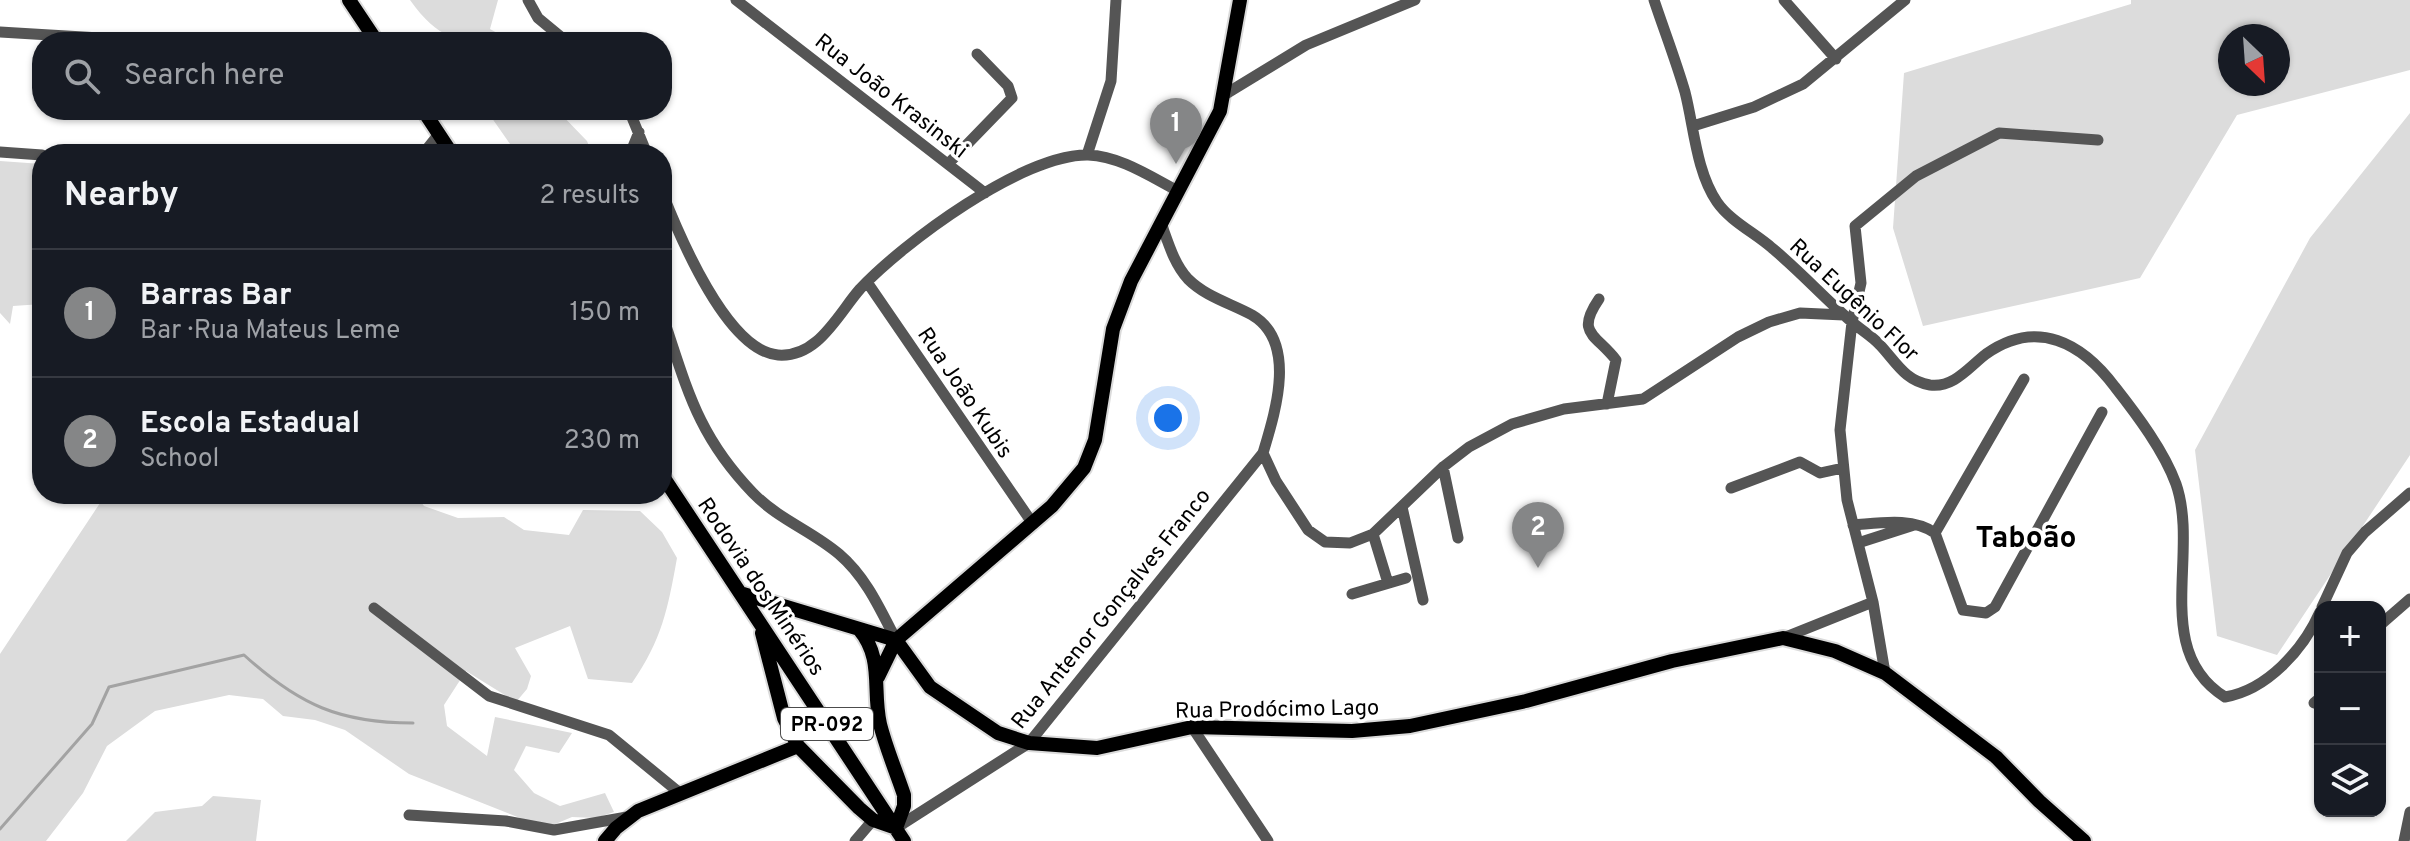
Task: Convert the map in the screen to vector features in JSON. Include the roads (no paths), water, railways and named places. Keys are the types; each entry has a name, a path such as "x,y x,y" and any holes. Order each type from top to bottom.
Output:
{"main road":[{"path":"349,0 370,32"},
{"path":"878,677 896,640 1033,524 1075,482 1091,454 1113,329 1131,281 1213,128 1224,95 1240,0"},
{"path":"430,120 446,144"},
{"name":"Rodovia dos Minérios","path":"672,491 904,841"},
{"path":"740,593 896,640"},
{"path":"759,621 781,710 798,746 873,820 896,828 904,806 904,795 880,721 874,651 859,629"},
{"name":"Rua Prodócimo Lago","path":"896,640 920,677 939,695 998,733 1029,743 1097,748 1192,727 1352,731 1410,726 1526,701 1726,648 1783,638 1835,651 1885,673 1996,757 2084,841"},
{"path":"605,841 628,817 798,746"}],"street":[{"path":"528,0 538,18 555,32"},
{"name":"Rua João Krasinski","path":"736,0 985,193"},
{"path":"1087,155 1111,81 1116,0"},
{"path":"1224,95 1306,45 1415,0"},
{"name":"Rua Eugênio Flor","path":"1654,0 1693,126 1703,170 1717,203 1878,343 1902,372 1916,382 1935,385 1953,381 1988,353 2012,340 2035,337 2059,341 2093,358 2139,420 2176,484 2182,513 2184,647 2196,673 2225,697 2243,694 2270,679 2314,619"},
{"path":"1784,0 1836,59"},
{"path":"1693,126 1754,107 1803,84 1905,0"},
{"path":"0,32 32,34"},
{"path":"948,164 1012,98 1008,86 977,54"},
{"path":"634,120 643,144"},
{"path":"634,144 639,132"},
{"path":"1885,673 1873,602 1853,525 1840,430 1848,319 1861,283 1855,226 1916,176 1999,133 2098,140"},
{"path":"431,144 439,134"},
{"path":"0,152 32,154"},
{"path":"672,212 723,312 758,349 778,355 804,350 821,338 867,282 891,259 985,193 1039,167 1087,155 1126,165 1178,191"},
{"path":"1161,223 1177,262 1189,280 1210,296 1257,318 1265,325 1277,347 1279,373 1275,416 1263,453 1283,494 1308,530 1325,542 1350,543 1373,534 1443,467 1512,424 1564,409 1643,399 1738,337 1769,322 1800,313 1848,319"},
{"name":"Rua João Kubis","path":"867,282 1033,524"},
{"path":"1599,299 1588,316 1587,325 1592,336 1616,360 1607,404"},
{"name":"Rua Prodócimo Lago","path":"672,346 689,400 709,439 755,495 852,566 872,594 896,640"},
{"path":"1935,533 2024,379"},
{"path":"1853,525 1888,528 1925,526 1935,533 1963,610 1986,613 1995,607 2102,412"},
{"name":"Rua Antenor Gonçalves Franco","path":"896,828 1029,743 1263,453"},
{"path":"1731,488 1800,462 1820,473 1843,468"},
{"path":"1443,467 1458,538"},
{"name":"Rua Eugênio Flor","path":"2325,601 2347,553 2365,532 2410,493"},
{"path":"1402,507 1423,600"},
{"path":"1858,543 1888,528"},
{"path":"1373,534 1388,583"},
{"path":"1352,594 1406,578"},
{"path":"2386,620 2410,599"},
{"path":"1783,638 1873,602"},
{"path":"374,608 489,696 609,735 681,794"},
{"path":"1192,727 1268,841"},
{"path":"2404,841 2410,812"},
{"path":"409,815 506,821 554,830 628,817"},
{"path":"856,841 873,820"}],"waterway":[{"path":"0,829 92,724 109,687 244,655 283,687 322,708 364,719 413,723"}],"place":[{"name":"Barras Bar","path":"1176,164"},
{"name":"Escola Estadual","path":"1538,568"}],"district":[{"name":"Taboão","path":"2026,537"}]}
